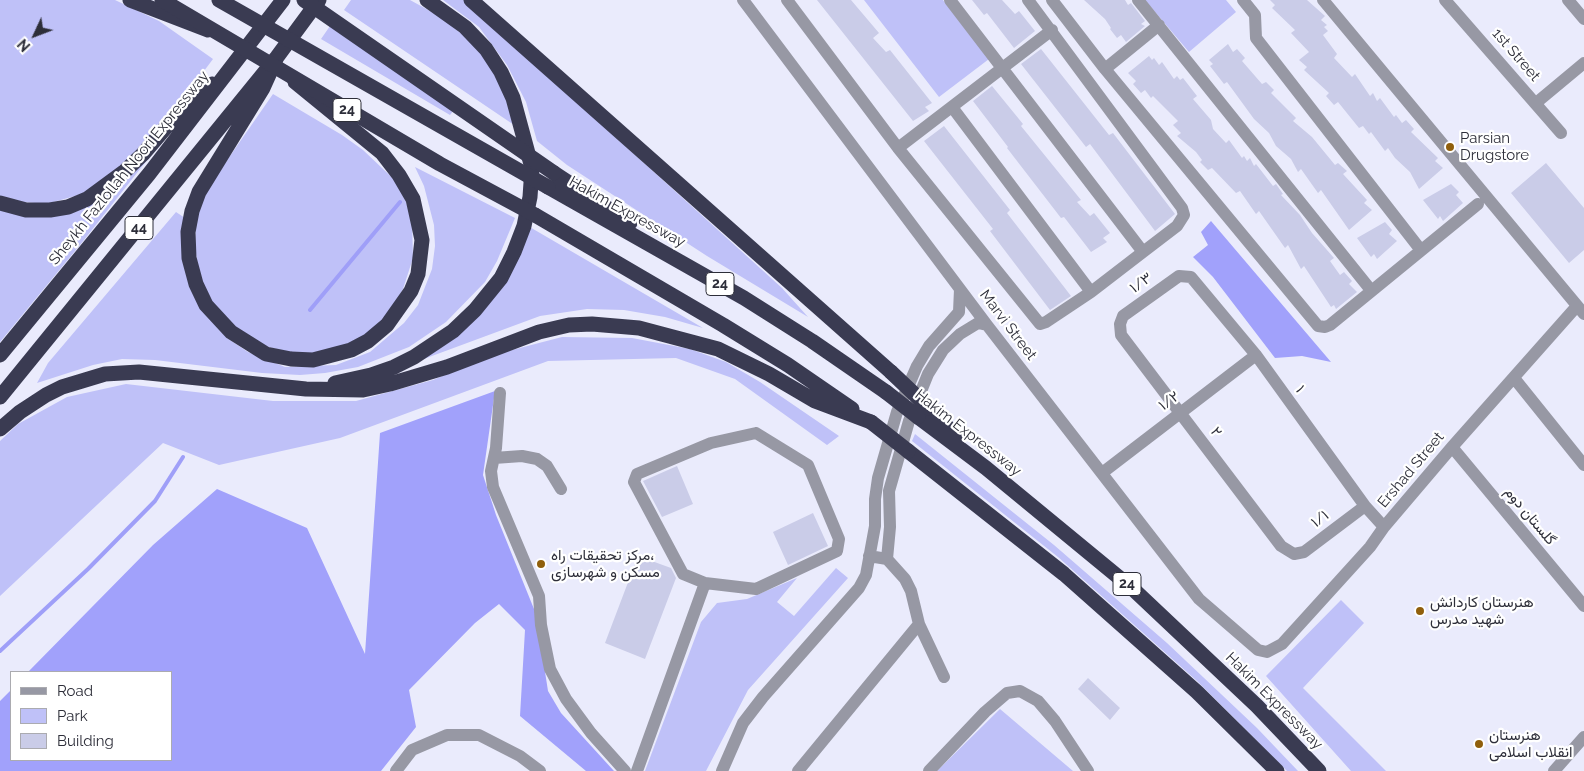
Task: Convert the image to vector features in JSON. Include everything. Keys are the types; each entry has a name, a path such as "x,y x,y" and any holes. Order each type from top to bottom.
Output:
{"highway":[{"path":"130,0 186,24 223,35"},
{"name":"24","path":"162,0 440,164 535,215 732,330 788,365 871,422 1064,574 1197,692 1277,771"},
{"name":"Hakim Expressway","path":"219,0 744,298 812,341 886,392 924,412 986,468 1133,589 1257,706 1319,771"},
{"name":"Sheykh Fazlollah Noori Expressway","path":"0,355 143,181 283,0"},
{"path":"304,0 554,173 744,298"},
{"name":"44","path":"0,397 277,57 319,0"},
{"path":"306,389 357,379 394,367 414,357 447,335 475,310 493,289 511,259 524,226 530,197 532,168 514,98 501,72 486,49 465,27 427,0"},
{"path":"472,0 891,372 924,412"},
{"path":"277,57 263,88 199,192 192,211 188,232 189,258 196,284 206,305 231,332 266,354 292,359 313,360 351,350 368,341 386,325 411,291 418,274 422,240 413,199 400,175 382,153 364,137 318,104 286,74"},
{"path":"0,203 26,210 50,210 68,207 87,199 124,171 142,154 185,105 227,73"},
{"path":"0,429 20,412 46,395 62,387 105,374 139,372 306,389 363,390 447,367 540,332 569,325 592,324 639,328 718,349 769,374 815,401 871,422"}],"street":[{"name":"Marvi Street","path":"742,0 987,325 1199,599 1253,647 1267,652"},
{"path":"788,0 898,148 1037,322 1046,322 1091,292 1143,252 1182,220 1184,215 1182,208 1028,0"},
{"path":"950,0 1143,252"},
{"path":"1052,0 1105,69 1318,326 1325,328 1330,325 1420,249 1478,204"},
{"path":"1138,0 1370,290"},
{"path":"1243,0 1255,14 1256,38 1420,249"},
{"name":"1st Street","path":"1445,0 1561,133"},
{"path":"1568,0 1584,19"},
{"path":"1325,1 1581,310"},
{"path":"1105,69 1159,25"},
{"path":"898,148 1052,30"},
{"path":"1536,103 1584,63"},
{"path":"952,107 1091,292"},
{"name":"۱/۳","path":"1120,324 1123,316 1179,276 1185,275"},
{"name":"۱","path":"1185,275 1191,277 1256,355 1365,506 1384,527"},
{"path":"722,771 743,723 758,703 859,588 866,574 875,526 875,499 878,478 897,412 929,346 959,312 960,289"},
{"name":"Ershad Street","path":"1267,652 1282,644 1370,547 1384,527 1452,446 1514,378 1581,310"},
{"path":"887,559 890,526 889,491 909,422 928,374 944,350 960,334 978,323 987,325"},
{"name":"۲","path":"1120,324 1121,335 1281,546 1294,554"},
{"name":"۱/۲","path":"1102,473 1256,355"},
{"path":"1514,378 1584,465"},
{"path":"500,393 491,471 493,487 539,596 550,669 566,699 590,733 625,771"},
{"path":"756,433 808,465 839,539 837,551 756,589 705,583 683,574 634,482 637,474 711,443 756,433"},
{"name":"گلستان دوم","path":"1452,446 1584,606"},
{"path":"494,458 522,456 537,459 547,466 561,489"},
{"name":"۱/۱","path":"1294,554 1304,552 1365,506"},
{"path":"875,526 890,526"},
{"path":"869,556 887,559 908,585 917,608 920,624 944,677"},
{"path":"637,771 705,583"},
{"path":"798,771 920,624"},
{"path":"929,771 985,712 1007,693 1020,692 1038,701 1055,721 1088,771"},
{"path":"396,771 412,750 447,735 479,735 520,756 540,771"},
{"path":"1554,771 1584,737"}],"green space":[{"path":"0,0 115,0 159,21 213,59 177,107 133,157 86,193 46,204 23,202 0,196"},
{"path":"351,0 410,0 441,17 473,43 498,76 517,127 344,10"},
{"path":"443,0 464,0 782,288 808,317 707,256 567,165 537,141 526,102 507,65 479,27"},
{"path":"864,0 943,0 989,59 939,97"},
{"path":"1145,0 1226,0 1236,12 1189,52"},
{"path":"330,26 454,110 450,115 321,39"},
{"path":"273,94 342,135 363,150 401,186 412,221 413,258 403,289 394,305 387,315 362,338 328,352 295,354 265,346 239,332 211,302 199,275 195,246 196,218 205,192"},
{"path":"163,140 0,342 0,209 59,214"},
{"path":"415,167 515,218 497,261 485,282 446,322 409,347 358,367 325,373 300,375 262,373 155,360 122,359 93,365 37,383 48,363 176,212 185,218 183,249 227,338 248,352 285,367 336,365 370,352 404,323 418,305 432,269 435,246 434,225 424,186"},
{"path":"528,226 703,328 665,317 624,310 587,309 540,316 413,363 454,334"},
{"path":"562,337 632,338 690,349 726,362 760,382 839,436 827,445 735,379 676,358 548,361 340,438 219,465 163,443 0,596 0,441 18,424 67,397 126,384 273,401 356,401 433,380 489,356"},
{"path":"915,434 1054,545 1167,643 1257,728 1298,771 1287,771 1197,681 1058,557 912,441"},
{"path":"836,568 848,578 748,690 706,771 645,771 701,622 717,603 747,599 797,578 777,602 794,616"},
{"path":"1341,600 1364,623 1303,688 1386,771 1351,771 1266,676"},
{"path":"1000,709 1073,771 937,771"}],"shaded area":[{"path":"1211,221 1331,362 1302,356 1275,358 1213,277 1193,257 1208,245 1201,232"},
{"path":"495,391 483,475 496,515 536,614 548,691 561,713 614,771 586,771 520,716 525,630 499,604 475,623 409,690 416,727 381,771 0,771 0,701 10,691 10,761 172,761 172,671 29,671 153,545 217,489 307,528 365,654 380,433"}],"building":[{"path":"817,0 851,0 879,33 873,38 886,52 890,50 932,103 925,107 929,111 913,121"},
{"path":"972,0 1002,0 1015,14 1019,11 1035,31 1014,48 987,13 984,15"},
{"path":"1084,0 1125,0 1128,5 1131,3 1145,21 1141,24 1145,26 1126,42 1121,35 1117,38 1105,19"},
{"path":"1270,0 1307,0 1325,16 1321,20 1327,25 1324,27 1328,31 1323,35 1337,54 1334,58 1352,77 1355,74 1370,96 1373,93 1377,101 1380,98 1394,117 1396,115 1402,123 1406,120 1414,129 1411,132 1438,158 1435,161 1443,168 1419,189 1410,172 1395,158 1388,148 1385,151 1371,132 1369,134 1363,126 1359,128 1338,102 1334,105 1326,96 1329,93 1304,70 1307,67 1299,60 1309,52 1291,33 1295,30 1272,8 1275,5"},
{"path":"1228,44 1233,52 1237,49 1245,58 1242,61 1262,84 1266,82 1274,90 1271,93 1296,118 1293,121 1312,137 1335,165 1338,163 1347,171 1343,174 1367,200 1364,203 1372,210 1349,230 1321,190 1318,193 1301,169 1298,172 1291,159 1276,146 1269,133 1254,119 1227,82 1224,84 1210,66 1213,64 1209,60"},
{"path":"1041,49 1109,135 1113,133 1175,214 1155,231 1090,144 1086,147 1021,64"},
{"path":"1149,56 1152,60 1154,58 1159,65 1162,62 1174,79 1177,76 1180,80 1183,78 1197,96 1193,99 1211,120 1213,129 1226,143 1229,140 1242,158 1244,156 1247,161 1250,158 1254,166 1256,164 1273,186 1276,184 1283,194 1281,195 1300,215 1312,233 1334,258 1330,261 1340,275 1344,272 1352,281 1349,284 1357,292 1336,309 1334,305 1331,307 1304,266 1301,269 1288,245 1285,248 1259,211 1256,214 1240,191 1236,193 1212,168 1208,170 1200,162 1202,160 1196,152 1177,136 1181,133 1173,125 1178,121 1153,96 1151,98 1145,90 1141,93 1133,84 1136,81 1128,73"},
{"path":"992,86 1023,124 1021,126 1081,200 1077,202 1090,216 1094,213 1110,233 1103,238 1107,242 1091,252 1064,217 1061,218 1007,148 973,101"},
{"path":"944,126 1010,210 1007,213 1071,296 1050,310 990,231 993,229 924,141"},
{"path":"1546,163 1584,208 1584,250 1569,263 1511,193"},
{"path":"1451,184 1459,192 1456,195 1463,203 1443,221 1440,216 1438,219 1423,200"},
{"path":"1385,222 1392,230 1389,234 1397,241 1377,259 1374,254 1371,257 1357,238"},
{"path":"677,466 693,504 662,517 643,481"},
{"path":"813,513 828,546 788,565 773,532"},
{"path":"638,556 671,568 676,578 645,659 605,643"},
{"path":"1088,678 1120,708 1110,720 1078,689"}],"waterway":[{"path":"310,310 400,202"},
{"path":"0,651 88,569 155,501 183,457"}],"place":[{"name":"Parsian Drugstore","path":"1450,147"},
{"name":"مرکز تحقیقات راه، مسکن و شهرسازی","path":"541,564"},
{"name":"هنرستان کاردانش شهید مدرس","path":"1420,611"},
{"name":"هنرستان انقلاب اسلامی","path":"1479,744"}]}
